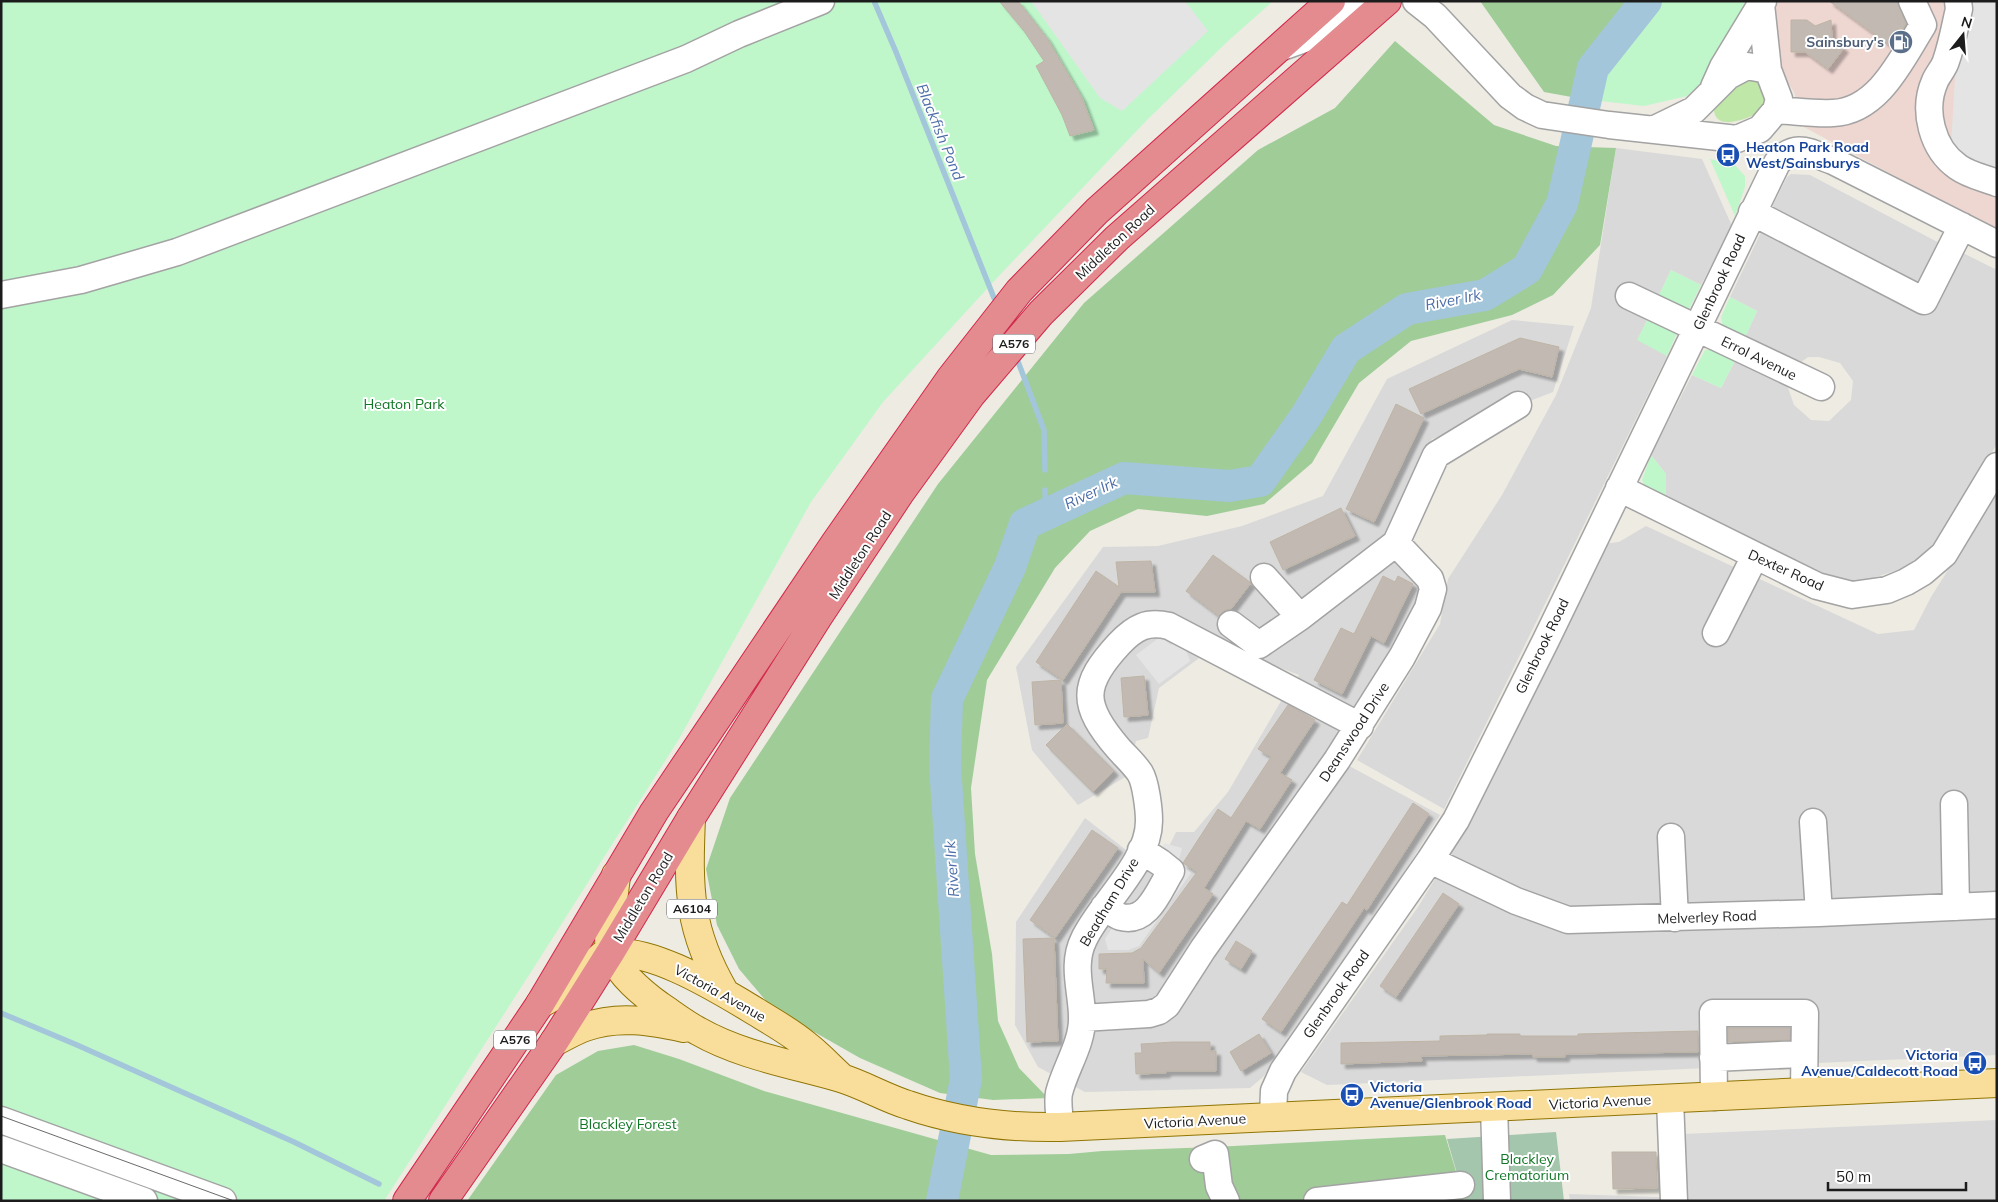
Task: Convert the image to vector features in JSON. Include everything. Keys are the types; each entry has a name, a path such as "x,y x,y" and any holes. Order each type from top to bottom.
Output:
{"highway":[{"name":"Middleton Road","path":"407,1201 540,1004 654,812 889,463 950,378 1019,291 1097,210 1331,1"},
{"name":"Middleton Road","path":"443,1201 554,1042 691,818 818,617 900,494 971,395 1041,313 1117,238 1387,1"}],"main road":[{"name":"A6104","path":"691,818 689,876 693,914 704,953 724,993"},
{"path":"540,1004 561,992 596,960 610,953 616,875"},
{"name":"Victoria Avenue","path":"610,953 632,955 676,968 724,993 805,1044 843,1079"},
{"name":"Victoria Avenue","path":"610,953 620,968 639,989 698,1031 784,1064 843,1079 906,1105 942,1116 1023,1128 1997,1084"},
{"path":"554,1042 584,1027 612,1020 654,1022 698,1031"}],"street":[{"path":"1,295 81,280 176,252 686,59 739,34 821,1"},
{"path":"1278,48 1321,33 1367,1"},
{"path":"1416,1 1435,16 1510,96 1525,108 1542,115 1608,125 1737,139 1760,129 1776,110 1779,99 1768,70 1762,3"},
{"path":"1776,110 1835,113 1860,106 1886,82 1922,25 1912,1"},
{"path":"1958,1 1959,9 1946,63 1934,81 1930,99 1930,118 1935,140 1943,152 1957,166 1966,172 1997,183"},
{"path":"1721,137 1703,125 1705,99 1762,3"},
{"path":"1655,129 1694,110 1728,76 1747,66 1768,70"},
{"name":"Glenbrook Road","path":"1273,1117 1274,1091 1282,1071 1456,820 1546,640 1777,163 1788,152 1799,150 1833,161 1962,226"},
{"path":"1752,212 1924,301 1962,226 1997,244"},
{"name":"Errol Avenue","path":"1629,296 1821,387"},
{"path":"1231,624 1260,644 1300,617 1396,543 1436,455 1518,405"},
{"name":"Dexter Road","path":"1619,488 1817,586 1852,595 1887,590 1906,582 1923,572 1944,554 1997,466"},
{"name":"Deanswood Drive","path":"1082,1018 1149,1014 1159,1011 1167,1005 1203,949 1360,726 1402,657 1432,598 1433,589 1430,580 1396,543"},
{"path":"1716,633 1755,556"},
{"path":"1264,577 1300,617"},
{"name":"Beadham Drive","path":"1060,1127 1059,1094 1081,1032 1082,1018 1077,978 1079,954 1084,939 1104,907 1127,876 1146,842 1149,822 1141,775 1111,740 1095,718 1091,707 1090,694 1094,678 1104,661 1122,641 1142,626 1149,623 1169,626 1360,726"},
{"path":"1954,804 1956,908"},
{"path":"1813,822 1819,913"},
{"path":"1671,837 1675,918"},
{"path":"1104,907 1120,916 1135,918 1146,912 1171,871 1141,850"},
{"name":"Melverley Road","path":"1430,860 1516,901 1568,920 1819,913 1997,905"},
{"path":"1714,1097 1713,1013 1805,1013 1804,1092"},
{"path":"1714,1058 1803,1054"},
{"path":"1670,1099 1674,1201"},
{"path":"1494,1107 1501,1196"},
{"path":"1,1120 223,1201"},
{"path":"1,1149 144,1201"},
{"path":"1203,1159 1215,1154 1219,1186 1226,1201"},
{"path":"1317,1201 1461,1185"}],"shaded area":[{"path":"1031,1 1185,1 1208,31 1122,111 1100,98"},
{"path":"1746,1 1997,1 1997,231 1804,127 1794,92 1757,34 1728,39"},
{"path":"1971,1 1997,1 1997,179 1951,145 1956,61"},
{"path":"1616,148 1702,159 1732,226 1701,285 1671,270 1638,339 1667,356 1444,809 1357,760 1440,624 1448,579 1502,495 1556,395 1591,308"},
{"path":"1791,174 1810,175 1945,246 1915,289 1769,213 1787,177"},
{"path":"1764,226 1924,309 1955,249 1997,270 1997,444 1943,533 1928,554 1913,565 1860,582 1839,583 1666,501 1666,474 1651,455 1692,375 1721,388 1737,357 1786,382 1794,405 1811,420 1829,421 1851,400 1853,381 1840,363 1819,357 1808,357 1796,366 1744,340 1757,311 1730,297"},
{"path":"1512,320 1574,326 1553,392 1432,439 1387,537 1426,588 1395,653 1329,755 1440,815 1368,930 1263,1077 1250,1088 1085,1092 1038,1067 1015,1025 1016,922 1085,818 1130,853 1159,867 1176,832 1194,832 1228,792 1281,701 1299,675 1218,644 1159,688 1148,738 1136,741 1130,767 1132,773 1078,805 1032,750 1016,667 1103,547 1158,546 1242,526 1323,496 1387,379"},
{"path":"1997,492 1997,1055 1327,1085 1301,1072 1418,907 1460,838 1602,544 1619,542 1646,526 1878,634 1914,630 1931,597"},
{"path":"1160,637 1171,645 1177,640 1185,648 1190,661 1159,684 1136,655"},
{"path":"1164,843 1182,848 1178,863 1191,873 1139,946 1128,950 1108,950 1105,939 1126,907 1133,908 1156,874 1161,863"},
{"path":"1997,1120 1997,1201 1570,1201 1569,1194 1688,1198 1683,1134"}],"green space":[{"name":"Heaton Park","path":"1,1 1273,1 1228,41 1146,121 997,278 883,402 811,502 679,739 384,1201 1,1201"},
{"path":"1480,1 1636,1 1594,56 1577,98 1544,92"},
{"path":"1663,1 1746,1 1728,39 1702,83 1687,96 1644,106 1601,101 1607,72"},
{"path":"1395,41 1494,125 1556,146 1616,148 1600,245 1553,295 1512,315 1411,341 1359,383 1312,463 1264,504 1207,516 1138,509 1090,531 1055,568 987,680 971,788 975,854 992,954 998,1021 1019,1068 1048,1098 993,1100 940,1093 860,1058 772,1008 739,969 717,925 706,869 730,798 938,484 1084,303 1258,150 1335,108"},
{"path":"1747,80 1757,81 1767,95 1762,111 1737,121 1721,121 1716,117 1714,110 1715,98"},
{"path":"1710,159 1734,164 1745,176 1745,187 1735,216"},
{"path":"1671,270 1701,285 1686,315 1656,301"},
{"path":"1730,297 1757,311 1744,340 1723,327 1721,317"},
{"path":"1651,313 1677,333 1667,356 1637,340"},
{"path":"1719,349 1737,357 1721,388 1692,375 1705,350"},
{"path":"1651,455 1666,474 1666,501 1648,493 1642,480"},
{"name":"Blackley Forest","path":"634,1045 679,1059 764,1091 991,1155 1069,1154 1445,1135 1465,1201 467,1201 556,1075 598,1051"},
{"name":"Blackley Crematorium","path":"1556,1132 1564,1201 1465,1201 1447,1139"}],"building":[{"path":"999,1 1018,1 1047,38 1082,98 1094,130 1070,136 1062,115 1036,66 1044,61 1024,31"},
{"name":"Sainsbury's","path":"1829,1 1897,1 1906,24 1892,47"},
{"path":"1791,20 1807,20 1815,26 1831,20 1832,39 1844,48 1828,69 1805,52 1791,52"},
{"path":"1520,338 1559,347 1552,377 1519,369 1421,414 1409,389"},
{"path":"1396,404 1424,418 1374,522 1346,509"},
{"path":"1341,508 1355,536 1283,570 1270,542"},
{"path":"1213,555 1251,583 1231,609 1225,610 1219,616 1186,591"},
{"path":"1151,561 1155,592 1121,592 1063,680 1036,662 1096,571 1119,587 1116,562"},
{"path":"1383,576 1395,582 1398,576 1413,584 1384,643 1371,636 1342,694 1314,680 1341,628 1354,634"},
{"path":"1144,676 1148,715 1124,717 1121,678"},
{"path":"1061,680 1063,723 1035,725 1032,682"},
{"path":"1288,705 1315,720 1280,773 1292,780 1260,829 1246,821 1204,888 1213,894 1159,973 1143,959 1144,983 1106,983 1107,969 1099,969 1099,954 1132,953 1141,948 1197,872 1183,863 1218,809 1231,818 1271,757 1258,749"},
{"path":"1067,724 1114,771 1093,792 1046,745"},
{"path":"1413,803 1429,814 1367,910 1364,908 1281,1032 1262,1019 1342,902 1347,905"},
{"path":"1092,830 1118,848 1055,938 1030,920"},
{"path":"1443,893 1459,904 1396,997 1380,986"},
{"path":"1054,938 1058,1041 1027,1042 1023,939"},
{"path":"1236,941 1252,951 1241,969 1225,959"},
{"path":"1728,1028 1790,1028 1790,1040 1728,1042"},
{"path":"1698,1031 1698,1052 1565,1054 1565,1057 1533,1057 1532,1054 1421,1056 1422,1061 1341,1064 1341,1043 1440,1041 1440,1036 1487,1034 1578,1036 1578,1034"},
{"path":"1259,1034 1271,1053 1241,1071 1230,1052"},
{"path":"1210,1042 1210,1051 1216,1051 1216,1071 1166,1071 1166,1073 1136,1074 1135,1053 1142,1053 1141,1044"},
{"path":"1612,1152 1656,1152 1657,1188 1613,1189"}],"waterway":[{"name":"Blackfish Pond","path":"874,1 994,298"},
{"name":"River Irk","path":"942,1201 966,1079 945,765 947,699 1010,567 1025,524 1124,478 1229,486 1260,481 1306,416 1346,349 1407,309 1485,295 1527,269 1562,204 1593,68 1646,1"},
{"name":"Blackfish Pond","path":"1017,359 1044,430 1045,470"},
{"path":"1045,490 1046,514"},
{"path":"1,1013 294,1142 379,1184"}],"tram line":[{"path":"1,1116 234,1201"}],"place":[{"name":"Sainsbury's","path":"1901,42"},
{"name":"Heaton Park Road West/Sainsburys","path":"1728,155"},
{"name":"Victoria Avenue/Caldecott Road","path":"1975,1063"},
{"name":"Victoria Avenue/Glenbrook Road","path":"1352,1095"}]}
